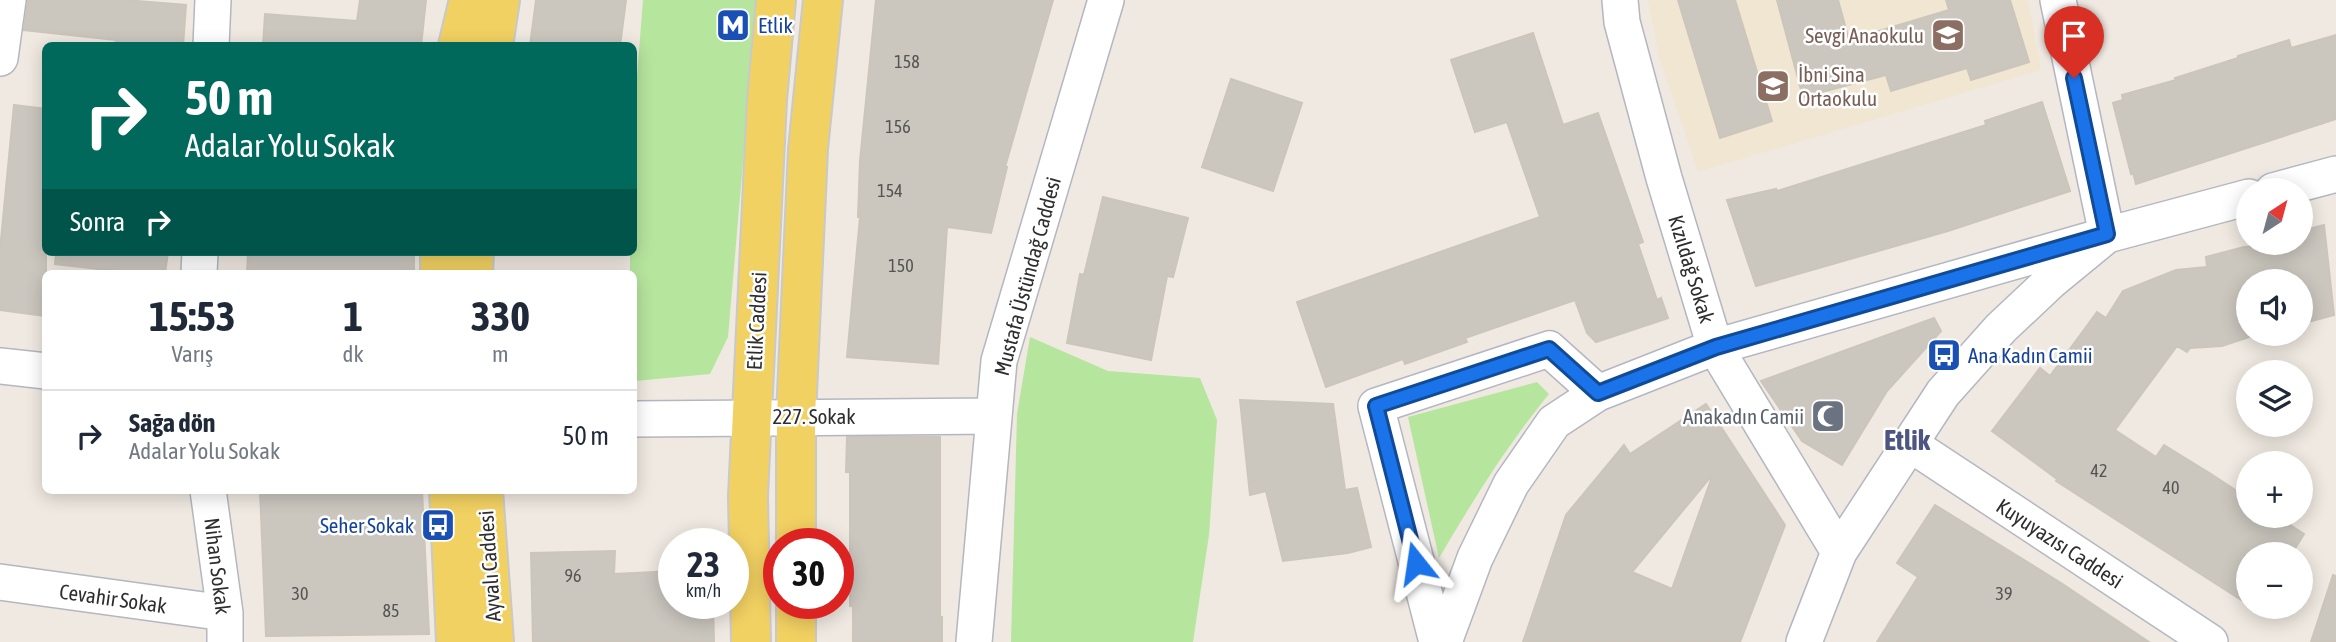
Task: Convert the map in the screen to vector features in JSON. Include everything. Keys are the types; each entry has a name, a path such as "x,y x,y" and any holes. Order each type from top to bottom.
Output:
{"main road":[{"path":"459,42 469,0"},
{"path":"494,42 500,0"},
{"name":"Etlik Caddesi","path":"751,642 748,496 767,100 776,0"},
{"name":"Etlik Caddesi","path":"796,528 796,416 808,149 823,0"},
{"name":"Ayvalı Caddesi","path":"449,494 456,642"},
{"name":"Ayvalı Caddesi","path":"483,494 494,642"},
{"path":"796,619 796,642"}],"street":[{"path":"0,58 8,0"},
{"path":"211,42 213,0"},
{"name":"Mustafa Üstündağ Caddesi","path":"974,642 999,361 1106,0"},
{"name":"Kızıldağ Sokak","path":"1620,0 1622,22 1664,178 1716,347 1839,552"},
{"path":"2058,0 2107,234"},
{"path":"2314,180 2336,174"},
{"path":"1444,642 1475,558 1511,484 1554,422 1598,393 1716,347 2107,234 2236,200"},
{"path":"1804,642 1839,552 1943,393 2001,328 2107,234"},
{"path":"1437,642 1376,406 1549,349 1598,393"},
{"path":"0,366 42,371"},
{"name":"227. Sokak","path":"637,419 995,416"},
{"name":"Kuyuyazısı Caddesi","path":"1910,444 2210,642"},
{"name":"Nihan Sokak","path":"208,494 225,628"},
{"name":"Cevahir Sokak","path":"0,582 225,628"}],"shaded area":[{"name":"İbni Sina Ortaokulu","path":"1648,0 2028,0 2041,70 1698,172 1659,56"}],"green space":[{"path":"643,0 757,0 728,337 710,374 637,381 637,270 630,270 630,256 637,256 637,76"},
{"path":"1030,337 1108,371 1200,378 1217,420 1209,535 1193,642 1011,642 1017,414"},
{"path":"1537,382 1549,394 1491,474 1439,558 1408,417"}],"building":[{"path":"28,0 125,0 186,5 183,42 116,42 24,30"},
{"path":"360,0 426,0 421,42 263,42 265,14 357,21"},
{"path":"536,0 626,0 621,42 531,42"},
{"path":"876,0 1053,0 1005,167 991,233 947,227 938,364 847,357 860,217 860,161"},
{"path":"1678,0 1735,0 1772,121 1720,138"},
{"name":"Sevgi Anaokulu","path":"1777,0 1838,0 1849,40 1949,10 1946,0 2010,0 2029,62 1971,80 1967,68 1891,91 1886,75 1803,97"},
{"path":"1533,33 1563,125 1598,113 1643,242 1638,244 1657,300 1661,298 1668,318 1596,342 1587,333 1575,300 1465,338 1467,342 1405,364 1403,359 1326,387 1297,302 1540,217 1507,122 1475,132 1451,60"},
{"path":"2336,35 2336,119 2136,184 2113,103 2123,100 2122,95 2176,80 2175,78 2289,40 2291,48"},
{"path":"1231,79 1302,103 1273,191 1202,167"},
{"path":"2042,102 2070,191 1948,231 1756,286 1727,200 1776,189 1777,191 1986,125 1985,121"},
{"path":"14,105 42,108 42,256 46,256 46,270 42,270 42,315 0,310 0,250"},
{"path":"1103,197 1188,218 1173,277 1167,276 1151,360 1067,343 1080,274 1084,275"},
{"path":"2324,225 2334,315 2313,321 2313,269 2236,269 2236,341 2222,346 2190,348 2187,352 2177,346 2115,430 2156,457 2164,445 2236,490 2236,528 2295,528 2304,534 2299,542 2236,542 2236,597 2056,481 2057,479 1992,431 2040,368 2050,376 2097,312 2106,318 2123,291 2176,270 2207,267 2206,257 2236,249 2236,256 2314,256 2314,228"},
{"path":"56,256 167,256 165,270 107,270 55,264"},
{"path":"248,256 414,256 414,270 247,270"},
{"name":"Anakadın Camii","path":"1934,318 1941,331 1887,391 1842,465 1802,441 1761,381"},
{"path":"1240,400 1333,404 1345,490 1357,488 1371,547 1348,553 1283,561 1266,491 1250,495"},
{"path":"1706,404 1785,525 1740,642 1523,642 1566,515 1624,445 1630,454","holes":["1713,474 1672,589 1632,572"]},
{"path":"847,437 940,437 942,642 853,642 854,528 850,528 850,472 846,472"},
{"path":"260,494 422,494 429,634 266,636"},
{"path":"1935,505 2061,583 2149,642 1877,642 1918,577 1897,563"},
{"path":"615,551 614,574 658,572 658,619 713,619 714,642 533,642 531,553"},
{"path":"2333,575 2336,576 2336,642 2311,642"}],"place":[{"name":"Etlik","path":"733,25"},
{"name":"Sevgi Anaokulu","path":"1948,35"},
{"name":"İbni Sina Ortaokulu","path":"1773,86"},
{"name":"Ana Kadın Camii","path":"1944,355"},
{"name":"Anakadın Camii","path":"1828,416"},
{"name":"Seher Sokak","path":"438,525"}],"district":[{"name":"Etlik","path":"1907,440"}],"route":[{"path":"1416,563 1376,406 1549,349 1598,393 1716,347 2107,234 2074,78"}]}
